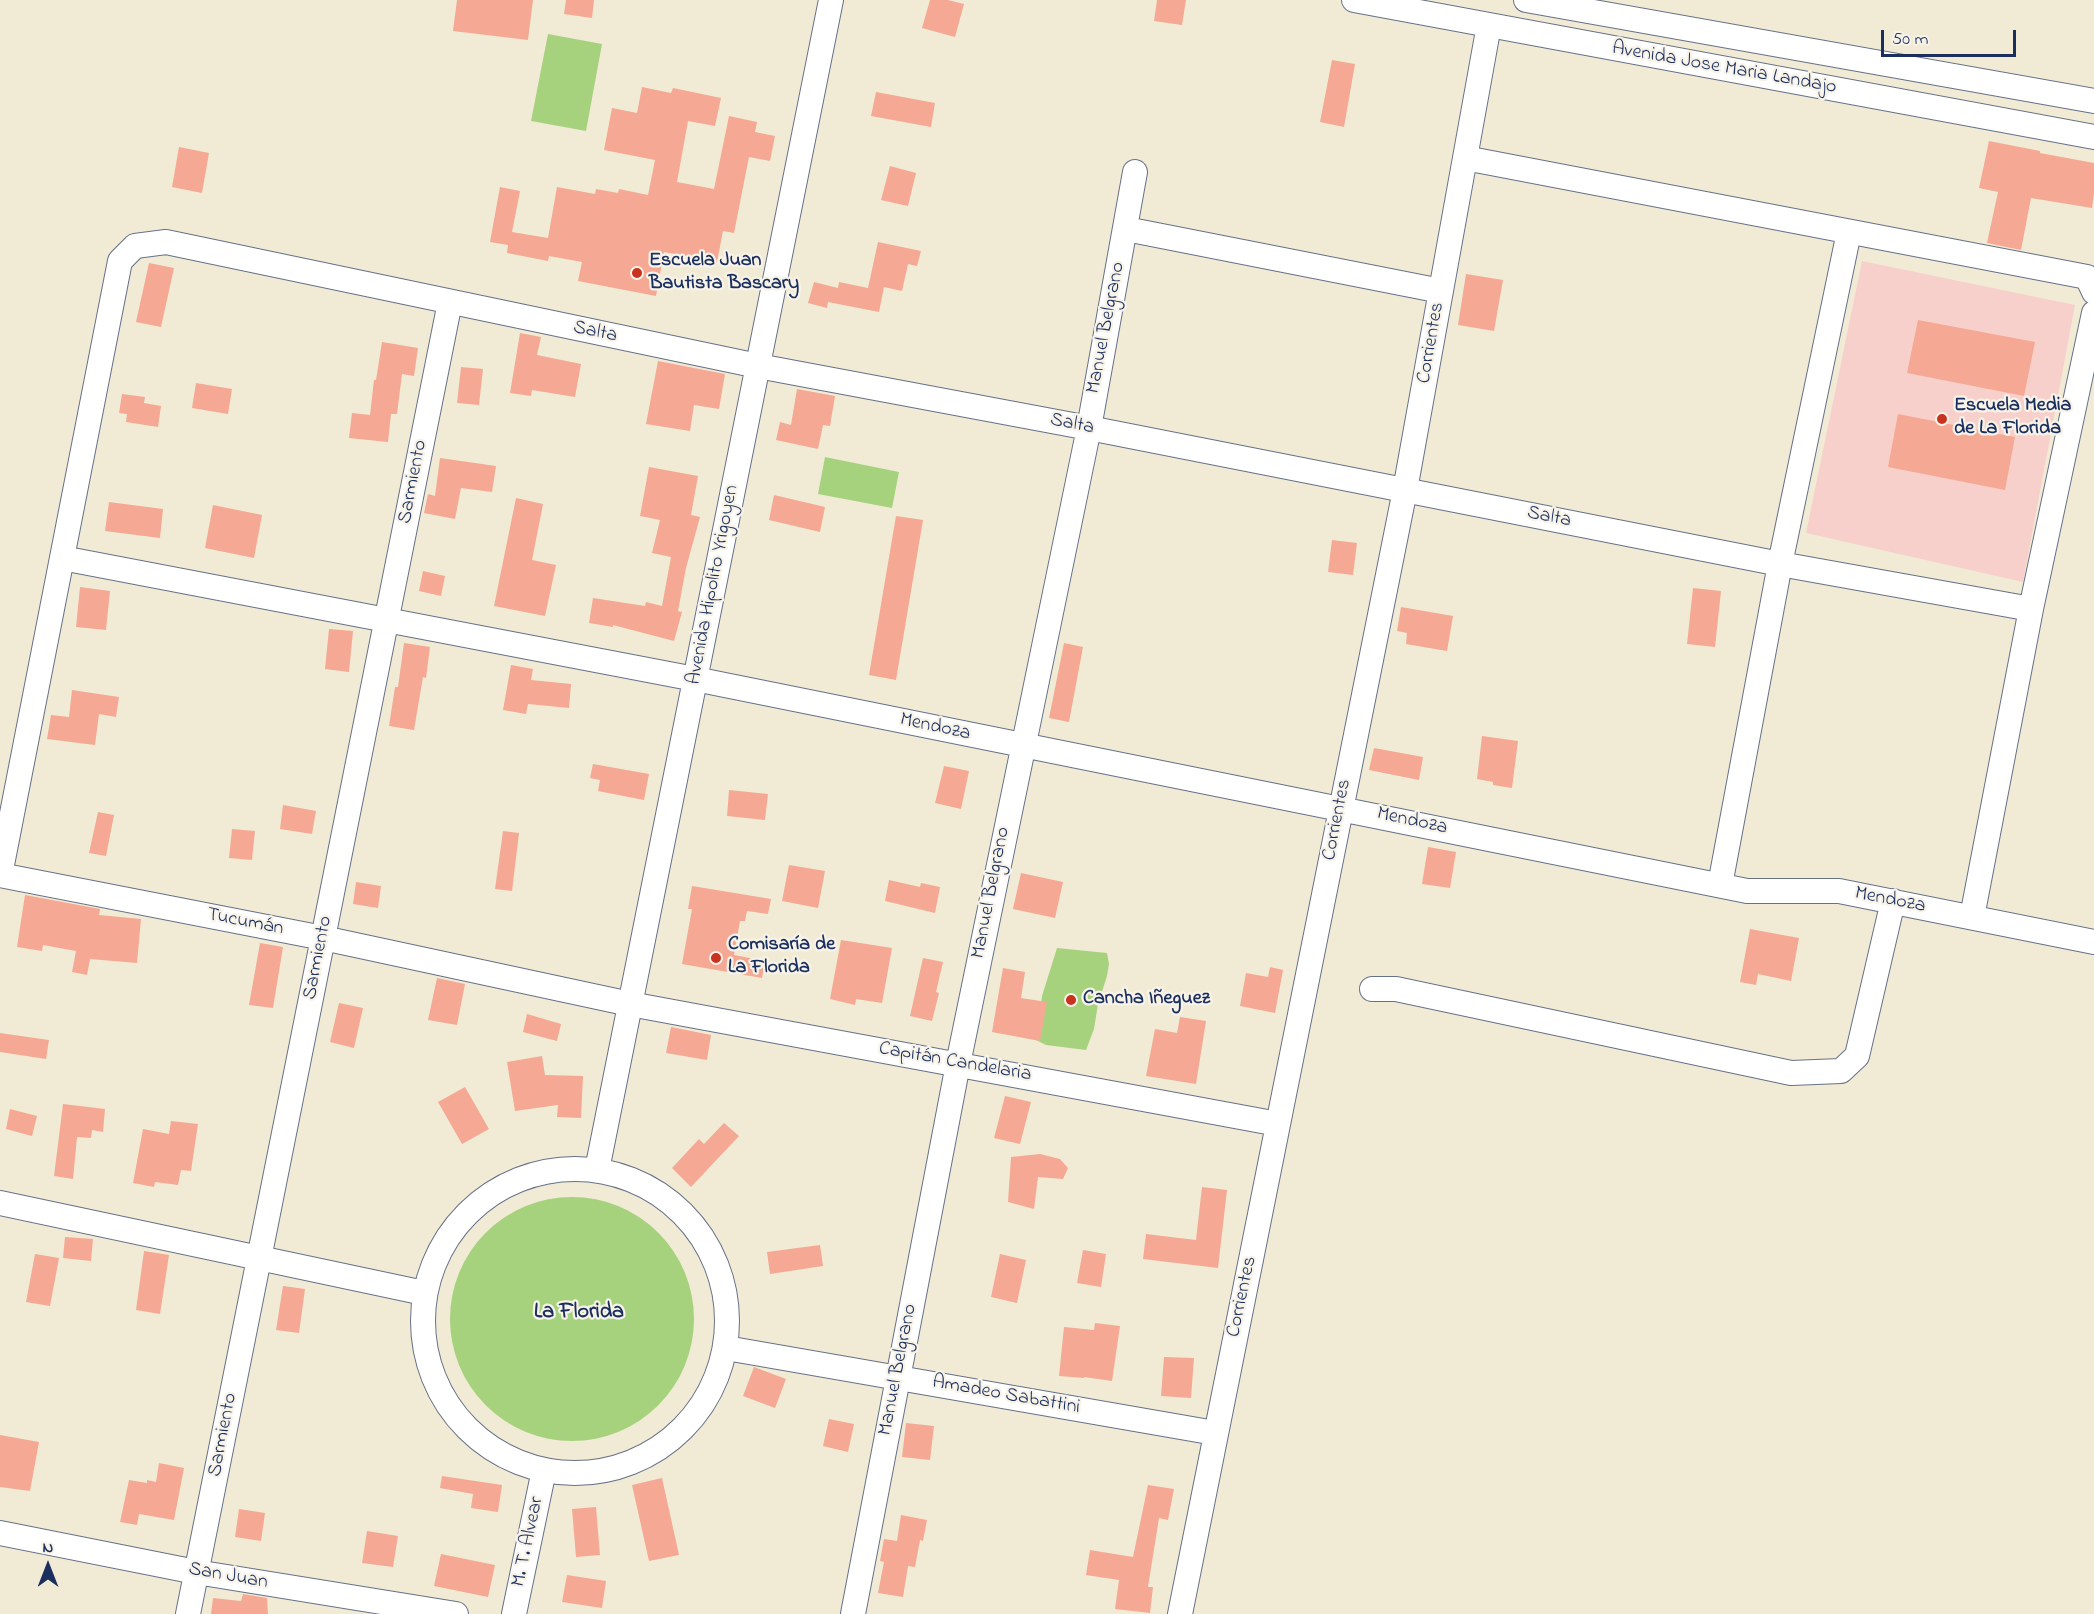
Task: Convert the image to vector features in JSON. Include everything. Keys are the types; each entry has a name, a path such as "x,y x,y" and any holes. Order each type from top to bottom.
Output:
{"street":[{"name":"Avenida Hipolito Yrigoyen","path":"597,1170 831,0"},
{"name":"Avenida Jose Maria Landajo","path":"1354,0 2094,137"},
{"name":"Avenida Jose Maria Landajo","path":"1526,0 2094,101"},
{"name":"Corrientes","path":"1180,1614 1405,490 1489,25"},
{"path":"1465,158 2087,277 2094,292"},
{"name":"Manuel Belgrano","path":"853,1614 958,1064 1089,428 1135,172"},
{"path":"1126,230 1441,291"},
{"path":"1720,885 1780,564 1849,232"},
{"name":"Salta","path":"62,558 120,261 135,246 166,242 758,366 1089,428 1780,564 2031,609"},
{"name":"Sarmiento","path":"188,1614 450,302"},
{"path":"1972,917 2031,609 2094,314"},
{"path":"0,875 62,558"},
{"name":"Mendoza","path":"62,558 695,679 1748,891 1839,891 2094,942"},
{"name":"Tucumán","path":"0,875 323,938 630,1004"},
{"path":"1372,989 1396,989 1791,1073 1841,1071 1857,1056 1893,901"},
{"name":"Capitán Candelaria","path":"630,1004 1278,1124"},
{"path":"558,1169 597,1170 637,1181 672,1202 700,1231 719,1267 728,1307 726,1348 714,1386 692,1420 661,1447 624,1466 584,1473 544,1470 498,1452 474,1436 447,1406 430,1371 424,1342 422,1332 424,1293 436,1256 446,1239 457,1223 486,1196 520,1178 549,1171 558,1169"},
{"path":"0,1203 424,1293"},
{"name":"Amadeo Sabattini","path":"726,1348 1215,1433"},
{"name":"M. T. Alvear","path":"514,1614 544,1470"},
{"name":"San Juan","path":"0,1533 196,1572 456,1614"}],"shaded area":[{"name":"Escuela Media de La Florida","path":"1862,261 2075,305 2023,582 1806,533"}],"green space":[{"path":"548,34 602,44 586,131 531,121"},
{"path":"825,457 899,472 892,508 818,494"},
{"name":"Cancha Iñeguez","path":"1057,948 1107,953 1109,964 1107,976 1098,1004 1094,1029 1086,1050 1046,1045 1036,1040 1042,996"},
{"path":"572,1197 619,1206 640,1218 658,1233 673,1251 685,1272 694,1319 685,1366 673,1387 658,1405 640,1420 619,1432 572,1441 525,1432 504,1420 486,1405 471,1387 459,1366 450,1319 459,1272 471,1251 486,1233 504,1218 525,1206"}],"building":[{"path":"457,0 533,0 528,40 453,31"},
{"path":"566,0 594,0 592,18 564,14"},
{"path":"930,0 948,0 964,4 955,37 922,28"},
{"path":"1157,0 1186,0 1182,25 1154,21"},
{"path":"1332,60 1355,64 1344,127 1320,122"},
{"path":"642,87 671,93 673,88 721,98 715,126 688,121 677,182 714,189 729,116 757,122 755,132 775,136 770,161 749,157 734,233 723,231 717,262 664,252 656,296 578,281 582,262 549,256 548,261 507,253 508,245 490,242 500,187 520,191 512,232 548,238 557,187 595,194 596,189 618,193 619,189 648,195 655,160 604,150 612,108 637,113"},
{"path":"876,92 935,103 931,127 871,116"},
{"path":"1989,141 2094,163 2092,208 2031,198 2021,250 1987,243 1998,192 1979,188"},
{"path":"179,147 209,153 202,193 172,187"},
{"path":"890,166 916,173 908,206 881,200"},
{"path":"878,242 921,251 917,266 908,264 902,291 884,287 879,312 828,302 827,308 808,303 814,282 838,288 839,282 868,288"},
{"path":"149,263 174,268 161,327 136,322"},
{"path":"1466,274 1503,280 1494,331 1458,325"},
{"path":"1918,320 2035,342 2024,396 1907,373"},
{"path":"520,333 541,337 537,355 581,364 575,397 532,390 531,396 510,393"},
{"path":"382,342 418,348 414,376 402,374 397,414 391,414 388,442 349,438 352,413 370,415"},
{"path":"658,361 725,374 719,409 694,405 690,431 646,424"},
{"path":"461,367 483,369 479,405 457,403"},
{"path":"196,383 232,389 228,414 192,408"},
{"path":"797,389 835,396 830,426 823,425 818,449 776,440 780,422 791,425"},
{"path":"122,394 145,397 144,403 161,406 158,427 126,422 127,414 119,413"},
{"path":"1898,414 2015,437 2005,490 1888,467"},
{"path":"440,458 496,466 492,492 461,488 455,519 424,513 428,494 435,496"},
{"path":"649,467 698,476 691,515 700,517 686,568 678,611 682,612 674,641 613,625 613,627 589,623 593,598 645,606 646,602 662,606 671,557 652,553 660,520 640,516"},
{"path":"774,495 825,507 820,532 769,520"},
{"path":"516,498 543,504 532,560 556,565 545,616 494,606"},
{"path":"109,502 163,509 160,538 105,531"},
{"path":"213,505 262,515 254,558 205,548"},
{"path":"896,516 923,520 896,680 869,675"},
{"path":"1332,540 1357,543 1353,575 1328,572"},
{"path":"423,571 445,576 441,596 419,591"},
{"path":"80,587 110,591 106,630 76,627"},
{"path":"1693,588 1721,591 1715,647 1687,644"},
{"path":"1401,607 1453,616 1447,651 1406,644 1407,633 1397,631"},
{"path":"329,629 353,631 349,672 325,669"},
{"path":"404,643 430,647 426,678 423,677 414,730 389,726 395,687 398,687"},
{"path":"1064,643 1083,647 1069,722 1049,718"},
{"path":"511,665 533,669 531,680 571,684 569,708 528,704 526,714 503,710"},
{"path":"72,690 119,697 116,717 99,714 95,745 47,739 51,715 69,717"},
{"path":"1482,736 1518,741 1512,788 1493,785 1493,782 1477,779"},
{"path":"1374,748 1423,757 1419,780 1369,770"},
{"path":"593,764 649,774 644,800 598,791 600,780 590,778"},
{"path":"944,766 969,771 961,809 935,803"},
{"path":"729,790 768,794 765,820 727,816"},
{"path":"283,805 316,811 312,834 280,829"},
{"path":"98,812 114,815 106,856 89,853"},
{"path":"232,829 255,831 252,860 229,858"},
{"path":"503,831 519,833 512,891 495,889"},
{"path":"1428,847 1456,852 1450,888 1422,884"},
{"path":"789,865 825,871 818,908 782,901"},
{"path":"1021,873 1063,882 1055,918 1013,909"},
{"path":"889,880 920,887 921,883 940,887 935,913 885,901"},
{"path":"356,882 381,886 378,908 353,904"},
{"path":"692,886 771,899 768,914 747,911 745,921 740,921 734,955 765,961 762,978 682,964 692,909 688,909"},
{"path":"25,895 100,909 99,915 141,919 137,963 90,959 87,975 72,972 76,951 43,945 42,951 17,947"},
{"path":"1750,929 1799,938 1791,981 1758,974 1756,985 1740,982"},
{"path":"841,940 892,948 882,1003 856,999 855,1005 830,999"},
{"path":"260,943 283,947 273,1008 249,1005"},
{"path":"923,958 943,962 932,1021 910,1016"},
{"path":"1270,967 1283,970 1275,1013 1240,1006 1246,973 1268,977"},
{"path":"1003,968 1025,972 1021,998 1047,1002 1040,1041 992,1032"},
{"path":"437,978 465,984 457,1025 428,1020"},
{"path":"339,1003 363,1008 354,1048 330,1042"},
{"path":"527,1014 561,1024 557,1041 523,1032"},
{"path":"1180,1017 1206,1021 1196,1084 1146,1076 1155,1029 1177,1033"},
{"path":"671,1027 711,1035 707,1060 666,1053"},
{"path":"0,1033 49,1040 46,1059 0,1052"},
{"path":"542,1056 545,1075 583,1076 581,1118 557,1117 558,1105 515,1111 507,1062"},
{"path":"465,1087 489,1129 462,1144 438,1102"},
{"path":"1005,1096 1031,1102 1020,1144 994,1138"},
{"path":"63,1104 105,1109 103,1132 92,1130 91,1138 77,1137 73,1179 54,1176"},
{"path":"10,1109 37,1116 32,1136 6,1129"},
{"path":"171,1121 198,1124 191,1171 181,1170 178,1185 155,1182 154,1187 133,1183 143,1129 169,1134"},
{"path":"724,1123 739,1136 691,1187 672,1168 699,1139 704,1144"},
{"path":"1040,1154 1060,1159 1068,1168 1063,1179 1038,1177 1034,1209 1008,1202 1011,1157"},
{"path":"1202,1187 1227,1190 1218,1268 1143,1259 1146,1234 1196,1240"},
{"path":"65,1237 93,1239 91,1261 63,1258"},
{"path":"820,1245 823,1266 770,1274 767,1252"},
{"path":"1083,1250 1106,1254 1101,1287 1077,1283"},
{"path":"144,1251 169,1255 160,1314 136,1310"},
{"path":"35,1254 59,1258 50,1306 26,1302"},
{"path":"1000,1254 1026,1260 1017,1303 991,1297"},
{"path":"283,1286 305,1289 299,1333 276,1330"},
{"path":"1095,1323 1120,1326 1112,1381 1059,1376 1064,1327 1094,1330"},
{"path":"1164,1357 1194,1358 1191,1398 1161,1396"},
{"path":"754,1367 786,1379 775,1408 743,1396"},
{"path":"829,1419 854,1424 848,1452 823,1446"},
{"path":"906,1423 934,1426 930,1460 902,1457"},
{"path":"0,1435 39,1442 30,1491 0,1487"},
{"path":"159,1463 184,1468 174,1520 139,1514 137,1525 120,1522 129,1480 156,1482"},
{"path":"442,1476 502,1485 498,1512 471,1508 473,1494 440,1488"},
{"path":"662,1478 679,1555 649,1561 632,1485"},
{"path":"1148,1485 1174,1489 1168,1520 1159,1518 1148,1587 1153,1587 1150,1613 1115,1609 1119,1580 1086,1575 1090,1550 1133,1557"},
{"path":"596,1507 600,1555 576,1557 572,1509"},
{"path":"239,1509 265,1513 261,1541 235,1537"},
{"path":"901,1515 927,1520 923,1541 920,1540 915,1567 908,1566 903,1597 878,1593 884,1562 880,1561 884,1539 897,1541"},
{"path":"367,1531 398,1536 393,1567 362,1563"},
{"path":"441,1554 495,1565 488,1597 434,1586"},
{"path":"567,1575 606,1581 602,1608 562,1602"},
{"path":"243,1594 267,1598 268,1614 211,1614 213,1598 241,1601"}],"place":[{"name":"Escuela Juan Bautista Bascary","path":"637,273"},
{"name":"Escuela Media de La Florida","path":"1942,419"},
{"name":"Comisaría de La Florida","path":"716,958"},
{"name":"Cancha Iñeguez","path":"1071,1000"}],"district":[{"name":"La Florida","path":"579,1313"}]}
